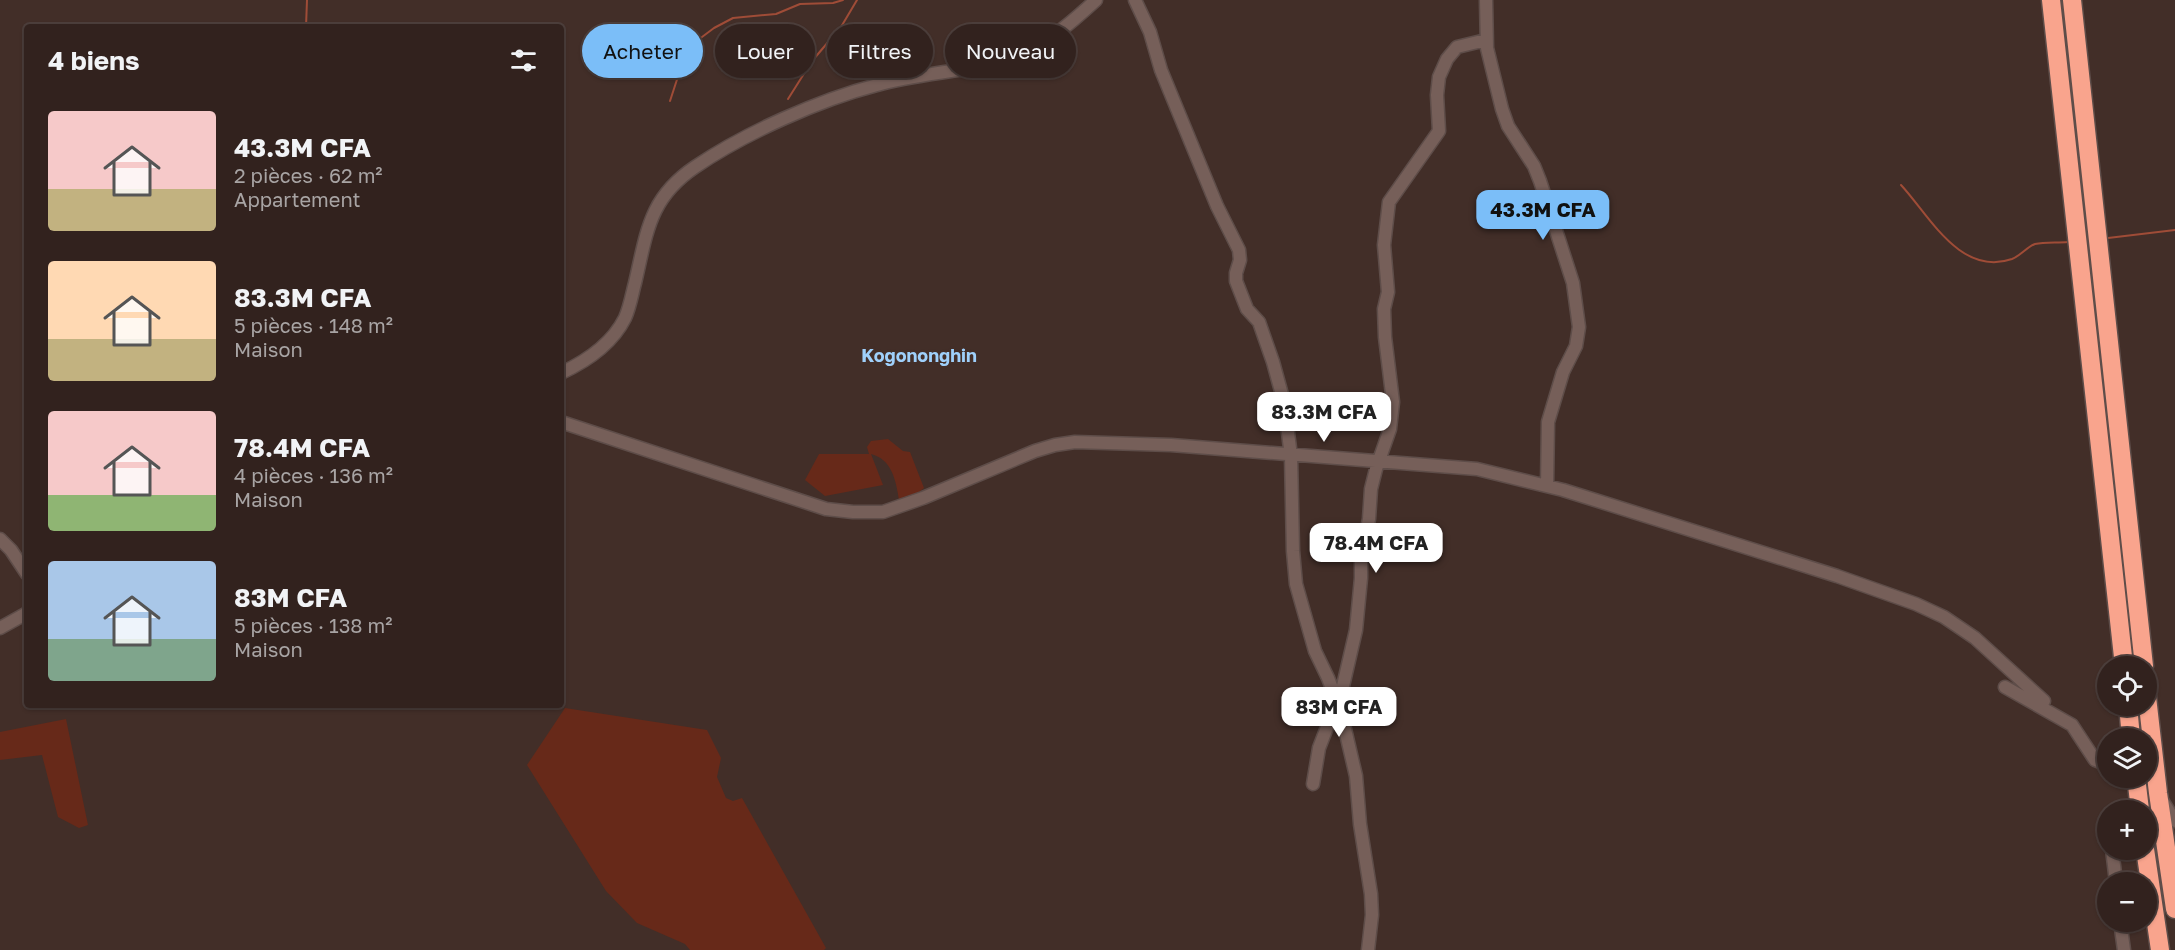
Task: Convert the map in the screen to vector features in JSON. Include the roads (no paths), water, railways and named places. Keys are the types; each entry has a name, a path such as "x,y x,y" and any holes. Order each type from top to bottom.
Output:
{"highway":[{"path":"2051,0 2123,656"},
{"path":"2072,0 2143,656"},
{"path":"2149,716 2175,909"},
{"path":"2147,860 2160,950"}],"street":[{"path":"564,372 593,355 618,329 630,303 650,219 662,196 676,180 696,166 742,139 831,100 877,84 1006,60 1043,43 1096,0"},
{"path":"1135,0 1150,32 1161,70 1217,206 1239,250 1240,260 1236,281 1247,309 1259,322 1274,362 1284,402 1291,456 1296,584 1315,651 1337,703 1356,776 1360,824 1371,894 1372,915 1368,950"},
{"path":"1486,0 1487,48 1508,126 1534,166 1540,181 1573,283 1576,300 1579,327 1576,346 1563,372 1548,422 1547,486"},
{"path":"1313,784 1319,748 1344,686 1356,630 1362,578 1361,559 1369,519 1371,489 1390,429 1393,402 1384,318 1388,292 1384,244 1389,202 1439,131 1437,95 1439,77 1447,58 1456,47 1486,40"},
{"path":"564,423 826,509 853,512 884,512 1035,451 1075,442 1172,445 1477,469 1547,486 1837,576 1916,604 1944,617 1975,638 2044,701"},
{"path":"0,539 11,550 24,570"},
{"path":"0,628 24,615"},
{"path":"2005,687 2072,725 2097,761"},
{"path":"2147,788 2158,793 2175,821"},
{"path":"2122,932 2124,950"}],"waterway":[{"path":"306,24 307,0"},
{"path":"670,101 684,58 694,43 714,28 733,18 776,14 800,4 833,3 843,0"},
{"path":"788,99 812,61 841,27 857,0"},
{"path":"1901,185 1948,240 1961,251 1977,259 1993,262 2012,259 2035,244 2068,242"},
{"path":"2108,238 2175,230"}],"district":[{"name":"Kogononghin","path":"919,355"}]}
